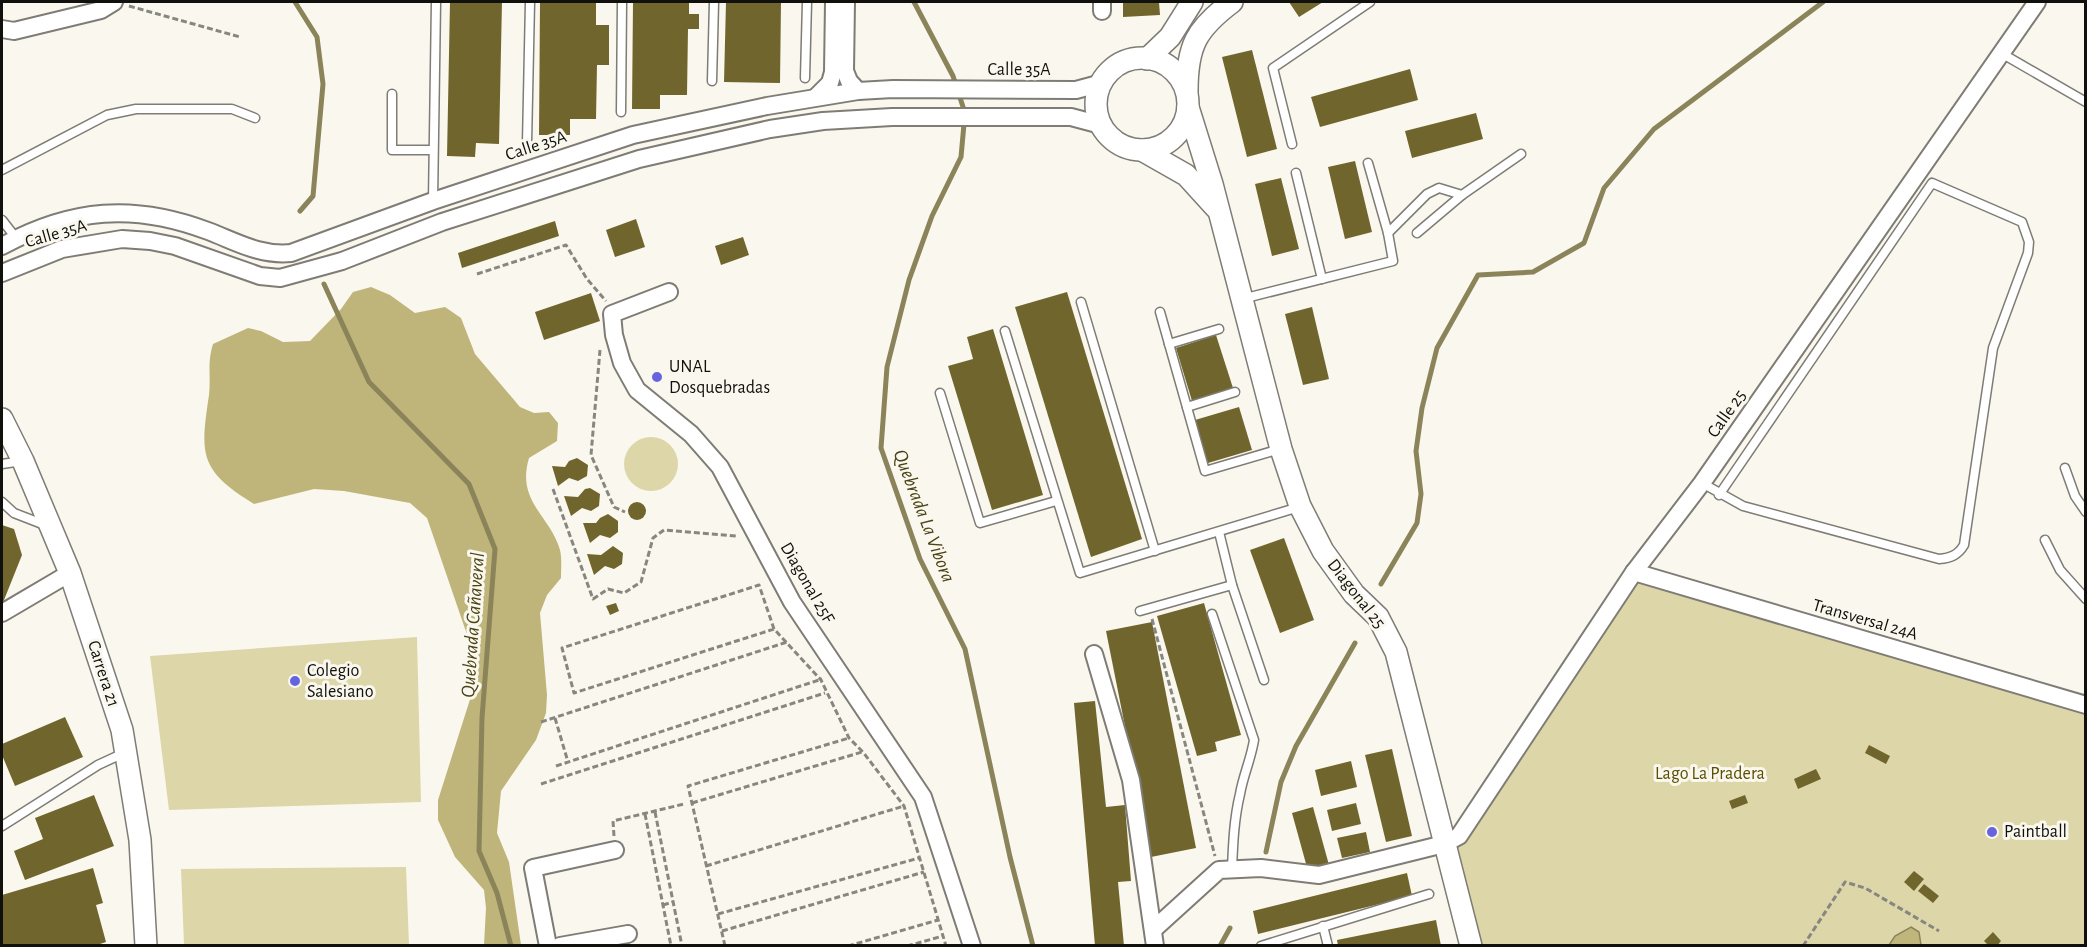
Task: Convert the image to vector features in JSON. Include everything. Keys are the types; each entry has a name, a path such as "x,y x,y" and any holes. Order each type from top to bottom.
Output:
{"street":[{"path":"2,29 14,31 101,9 114,2"},
{"path":"816,97 830,83 833,72 834,2"},
{"path":"846,2 845,71 849,81 858,91"},
{"name":"Diagonal 25","path":"1232,2 1210,18 1193,42 1187,62 1187,100 1220,213 1281,449 1300,506 1323,551 1354,594 1371,610 1396,651 1471,945"},
{"name":"Calle 25","path":"1444,844 1459,836 1634,572 1702,483 2037,2"},
{"path":"1185,7 1187,62"},
{"path":"1147,58 1170,37 1185,7"},
{"path":"1147,58 1160,62 1172,70 1181,81 1187,100 1185,121 1168,142 1142,150 1118,144 1101,125 1097,112 1102,83 1110,72 1120,64 1147,58"},
{"name":"Calle 35A","path":"9,242 69,218 113,212 153,214 184,222 271,255 291,253 433,201 633,135 816,97 858,91 893,89 1076,90 1102,83"},
{"name":"Calle 35A","path":"2,273 70,247 105,240 150,241 175,246 260,276 280,278 342,261 442,222 639,159 781,128 823,121 892,117 1071,117 1101,125"},
{"name":"Diagonal 25","path":"1142,150 1186,175 1204,192 1220,213"},
{"path":"433,201 442,222"},
{"path":"9,242 29,261"},
{"path":"612,314 669,292"},
{"name":"Diagonal 25F","path":"612,314 614,335 622,363 637,390 707,450 720,466 807,627 923,797 972,945"},
{"name":"Carrera 21","path":"2,418 52,528 122,730 140,840 146,945"},
{"name":"Transversal 24A","path":"1634,572 2085,705"},
{"path":"2,613 69,573"},
{"path":"1094,654 1131,780 1155,937"},
{"path":"1155,937 1226,869 1261,868 1319,875 1444,844"},
{"path":"548,945 533,868 615,850"},
{"path":"560,945 628,934"}],"lane":[{"path":"433,201 436,2"},
{"path":"527,143 530,2"},
{"path":"621,112 622,2"},
{"path":"712,81 714,2"},
{"path":"806,78 807,2"},
{"path":"1292,144 1273,68 1370,2"},
{"path":"2001,54 2085,102"},
{"path":"392,94 392,150 433,150"},
{"path":"2,170 107,115 136,109 232,109 255,118"},
{"path":"1417,233 1462,195 1521,154"},
{"path":"1242,299 1393,261 1388,233 1368,163"},
{"path":"1296,173 1322,279"},
{"path":"1702,483 1719,495 1743,506 1939,559 1949,558 1961,550 1964,545 1993,348 2028,254 2029,242 2022,222 1932,183 1719,495"},
{"path":"1388,233 1427,194 1439,188 1462,195"},
{"path":"2,220 9,242"},
{"path":"1081,302 1155,551"},
{"path":"1160,312 1205,471 1281,449"},
{"path":"1169,344 1219,329"},
{"path":"1005,331 1080,573 1300,506"},
{"path":"1187,407 1235,392"},
{"path":"940,393 980,523 1056,501"},
{"path":"2,464 22,461"},
{"path":"2065,468 2075,496 2085,512"},
{"path":"2,503 14,513 52,528"},
{"path":"1219,532 1232,585 1264,680"},
{"path":"2044,540 2060,570 2085,599"},
{"path":"1140,611 1232,585"},
{"path":"1212,614 1254,740 1251,760 1240,793 1226,869"},
{"path":"2,826 98,765 124,753"},
{"path":"1261,945 1429,894"},
{"path":"1323,926 1328,945"}],"path":[{"path":"114,2 240,38"},
{"path":"477,274 566,245 587,279 608,303 612,314"},
{"path":"601,343 591,455 614,507 625,512"},
{"path":"553,489 593,599 608,590 624,592 641,582 653,538 664,530 759,537"},
{"path":"774,629 574,693 562,648 759,585 774,629 821,680 849,738 863,752 904,806 946,945"},
{"path":"1152,618 1226,869"},
{"path":"541,722 787,642"},
{"path":"556,766 821,680"},
{"path":"541,784 826,692"},
{"path":"555,717 568,762"},
{"path":"725,945 688,786 849,738"},
{"path":"692,803 863,752"},
{"path":"615,850 613,821 684,804"},
{"path":"706,866 904,806"},
{"path":"645,814 671,945 682,944 656,812"},
{"path":"718,914 919,857"},
{"path":"655,864 665,862"},
{"path":"722,931 924,872"},
{"path":"1803,945 1845,882 1865,888 1939,931"},
{"path":"663,904 674,902"},
{"path":"848,945 938,920"},
{"path":"907,945 943,936"}],"green space":[{"path":"651,437 661,439 670,445 676,454 678,464 676,474 670,483 661,489 651,491 641,489 632,483 626,474 624,464 626,454 632,445 641,439"},
{"name":"Lago La Pradera","path":"1634,572 2085,705 2085,945 1471,945 1444,844"},
{"path":"417,637 421,802 169,810 150,656"},
{"path":"406,867 409,945 184,945 181,869"}],"shaded area":[{"path":"371,287 390,295 415,313 445,307 461,318 475,354 520,407 534,413 549,412 558,423 557,441 529,458 526,473 530,497 555,538 561,557 561,578 547,595 540,613 547,695 546,713 536,740 501,791 497,833 509,862 521,945 484,945 486,908 484,890 455,857 438,820 438,800 473,690 473,652 427,518 410,503 344,491 314,489 254,504 222,481 213,470 205,447 204,433 213,344 248,328 261,331 283,342 310,341 341,309 353,292"},
{"path":"1911,927 1919,932 1921,945 1889,945 1895,936"}],"building":[{"path":"450,2 502,2 499,144 476,143 475,157 447,156"},
{"path":"540,2 596,2 596,25 609,25 609,65 597,65 596,119 570,119 570,135 539,135"},
{"path":"633,2 689,2 689,14 699,14 699,29 688,29 687,95 660,95 660,109 632,109"},
{"path":"726,2 781,2 780,83 724,82"},
{"path":"1123,2 1159,2 1160,15 1123,17"},
{"path":"1289,2 1323,2 1299,17"},
{"path":"1252,50 1277,149 1247,157 1222,57"},
{"path":"1410,69 1418,100 1320,127 1311,97"},
{"path":"1476,113 1483,139 1412,158 1405,131"},
{"path":"1355,161 1372,232 1345,239 1328,167"},
{"path":"1281,178 1299,249 1272,256 1255,184"},
{"path":"636,219 645,247 615,257 606,230"},
{"path":"555,221 559,236 462,268 458,253"},
{"path":"743,237 749,255 721,265 715,246"},
{"path":"1067,292 1142,539 1091,557 1015,307"},
{"path":"591,293 600,321 544,340 535,312"},
{"path":"1312,307 1329,379 1303,385 1285,314"},
{"path":"993,329 1043,495 992,510 948,366 973,359 967,337"},
{"path":"1216,335 1233,388 1192,401 1176,348"},
{"path":"1239,407 1252,450 1208,463 1195,420"},
{"path":"577,458 588,465 587,476 578,481 569,478 558,486 552,466 565,467 569,461"},
{"path":"590,488 600,494 599,506 591,511 582,508 571,516 564,496 578,497 585,489"},
{"path":"633,502 641,502 646,507 644,518 633,520 628,515 628,507"},
{"path":"608,514 618,521 618,532 610,538 600,535 590,543 583,523 596,523"},
{"path":"2,525 14,529 22,555 2,605"},
{"path":"1284,538 1314,620 1280,633 1250,550"},
{"path":"613,546 623,553 622,564 614,569 605,566 594,575 587,554 601,555"},
{"path":"616,603 619,611 610,615 606,606"},
{"path":"1204,603 1241,735 1215,742 1217,751 1197,756 1157,616"},
{"path":"1152,622 1196,848 1151,857 1106,631"},
{"path":"1095,701 1106,807 1125,805 1131,881 1118,882 1124,946 1095,946 1074,703"},
{"path":"65,717 83,757 15,786 2,755 2,744"},
{"path":"1869,745 1890,756 1886,764 1865,753"},
{"path":"1392,749 1412,836 1386,842 1365,755"},
{"path":"1351,761 1357,787 1321,796 1315,770"},
{"path":"1816,769 1821,779 1798,789 1794,779"},
{"path":"94,795 114,846 25,880 14,851 43,839 35,818"},
{"path":"1745,795 1748,803 1732,809 1729,801"},
{"path":"1356,803 1361,824 1332,831 1327,810"},
{"path":"1313,807 1329,865 1308,871 1292,813"},
{"path":"1366,832 1370,852 1342,858 1337,838"},
{"path":"93,868 103,903 96,905 106,942 94,946 2,946 2,895"},
{"path":"1914,871 1924,879 1914,891 1904,882"},
{"path":"1407,873 1412,896 1258,934 1253,911"},
{"path":"1924,884 1939,896 1933,903 1918,891"},
{"path":"1436,920 1441,946 1338,946 1337,940"},
{"path":"1993,932 2001,941 1997,946 1989,946 1984,941"}],"waterway":[{"name":"Quebrada Cañaveral","path":"295,2 317,37 323,84 313,196 300,211"},
{"name":"Quebrada La Vibora","path":"914,2 953,76 965,113 961,157 932,216 909,280 887,367 881,448 920,559 965,649 1010,857 1033,946"},
{"path":"1381,584 1417,523 1421,494 1416,451 1422,408 1437,348 1478,275 1533,272 1584,243 1604,188 1654,129 1823,2"},
{"name":"Quebrada Cañaveral","path":"324,284 369,382 469,484 495,549 482,718 479,851 497,893 511,946"},
{"path":"1266,852 1281,782 1296,746 1355,643"},
{"path":"1220,946 1230,928"}],"place":[{"name":"UNAL Dosquebradas","path":"657,377"},
{"name":"Colegio Salesiano","path":"295,681"},
{"name":"Paintball","path":"1992,832"}]}
